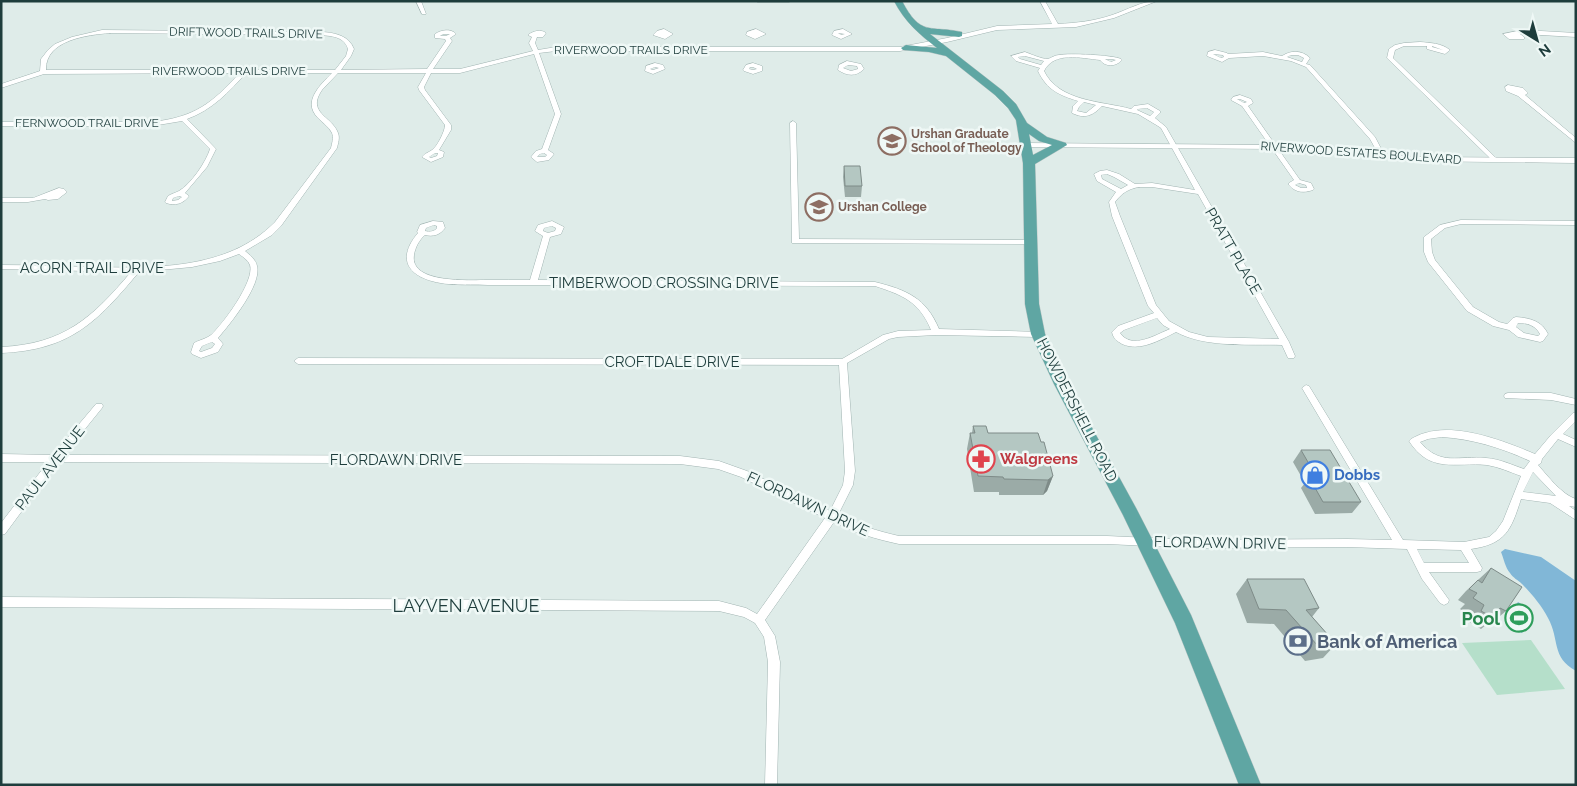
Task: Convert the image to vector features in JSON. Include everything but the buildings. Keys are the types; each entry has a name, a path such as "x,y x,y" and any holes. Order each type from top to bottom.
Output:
{"main road":[{"name":"HOWDERSHELL ROAD","path":"898,1 906,16 917,28 986,82 1012,106 1023,125 1029,163 1032,304 1038,334 1061,384 1144,542 1187,629 1250,785"},
{"path":"906,48 916,40 917,28 961,36"},
{"path":"906,48 929,49 949,54 953,43 961,36"},
{"path":"1023,125 1043,139 1062,145"},
{"path":"1029,163 1045,152 1062,145"}],"street":[{"path":"418,1 424,13"},
{"path":"758,1 789,1"},
{"path":"1042,1 1056,26"},
{"path":"1132,1 1141,6"},
{"name":"RIVERWOOD TRAILS DRIVE","path":"43,72 429,71 471,69 536,52 556,49 657,57 754,50 906,48 984,30 1007,27 1076,25 1100,20 1152,2"},
{"name":"DRIFTWOOD TRAILS DRIVE","path":"43,72 43,62 49,51 83,36 118,31 330,34 343,39 350,45 350,54 318,92 314,105 319,114 336,133 338,139 334,148 278,224 269,233 240,251"},
{"path":"1517,34 1522,32 1576,35"},
{"path":"534,37 532,40 558,114 545,151"},
{"path":"657,57 662,37"},
{"path":"753,65 755,37"},
{"path":"842,37 847,63"},
{"path":"436,151 448,130 448,125 421,87 449,41 447,38"},
{"path":"1429,46 1414,43 1399,45 1392,49 1390,58 1495,160"},
{"path":"1226,56 1254,53 1284,58 1290,54 1301,54 1308,58 1302,64"},
{"path":"1042,67 1018,60 1014,56 1025,54 1049,60 1070,55 1102,58"},
{"path":"1049,60 1042,67 1042,74 1047,82 1064,93 1082,101 1133,111 1151,118 1158,112 1148,106 1136,107 1133,111"},
{"path":"1302,64 1308,66 1320,78 1373,138 1382,156"},
{"path":"1,86 43,72"},
{"name":"FERNWOOD TRAIL DRIVE","path":"1,124 152,124 184,119 214,104 244,72"},
{"path":"1520,94 1576,141"},
{"path":"1082,101 1074,109 1078,114 1089,115 1100,106"},
{"path":"1244,104 1298,180"},
{"name":"PRATT PLACE","path":"1151,118 1163,126 1285,342 1291,356"},
{"path":"180,194 213,154 213,149 184,119"},
{"path":"793,123 795,241 1032,242"},
{"name":"RIVERWOOD ESTATES BOULEVARD","path":"1026,145 1297,147 1416,159 1576,161"},
{"path":"1120,191 1099,180 1097,174 1106,171 1134,186"},
{"path":"1200,192 1162,186 1134,186 1120,191 1112,202 1157,315 1176,329 1208,340 1285,342"},
{"path":"1,200 22,200 46,196"},
{"path":"1512,328 1496,324 1483,317 1462,300 1431,260 1426,246 1427,240 1434,230 1450,223 1576,223"},
{"name":"TIMBERWOOD CROSSING DRIVE","path":"423,233 419,236 410,253 410,261 414,269 423,276 434,280 533,283 874,284 908,295 922,305 932,319 936,332"},
{"path":"533,283 547,235"},
{"path":"212,339 253,282 254,266 249,258 240,251"},
{"name":"ACORN TRAIL DRIVE","path":"1,267 137,270 192,265 240,251"},
{"path":"1,350 33,346 59,339 80,328 97,315 137,270"},
{"path":"1157,315 1121,328 1116,332 1117,336 1129,345 1138,344 1176,329"},
{"path":"771,785 774,662 769,636 759,620 831,518 848,486 850,472 843,362 886,337 898,334 936,332 1038,334"},
{"name":"CROFTDALE DRIVE","path":"298,361 843,362"},
{"path":"1306,388 1405,544 1444,600"},
{"path":"1508,396 1563,398 1576,402"},
{"name":"PAUL AVENUE","path":"1,531 56,458 99,406"},
{"name":"FLORDAWN DRIVE","path":"1,458 680,460 719,465 744,474 831,518 876,535 899,540 1107,540 1464,546 1480,544 1499,534 1514,506 1527,474 1535,462 1574,418"},
{"path":"1527,474 1490,462 1442,462 1429,458 1414,441 1420,437 1443,434 1476,437 1513,448 1535,462 1554,488 1572,502"},
{"path":"1558,435 1576,444"},
{"path":"1517,495 1572,502"},
{"path":"1549,498 1576,516"},
{"path":"1421,567 1477,568 1464,546"},
{"name":"LAYVEN AVENUE","path":"1,602 719,606 746,613 759,620"}],"green space":[{"path":"1531,640 1565,689 1497,695 1462,643"}],"water":[{"path":"1505,549 1541,557 1576,581 1576,671 1568,666 1559,654 1552,626 1543,609 1529,591 1508,571 1501,552"},
{"name":"Pool","path":"1518,602 1531,610 1524,620 1527,622 1522,633 1509,625 1514,616 1510,613"}],"place":[{"name":"Urshan Graduate School of Theology","path":"892,141"},
{"name":"Urshan College","path":"819,207"},
{"name":"Walgreens","path":"981,459"},
{"name":"Dobbs","path":"1315,475"},
{"name":"Pool","path":"1519,618"},
{"name":"Bank of America","path":"1298,641"}]}
